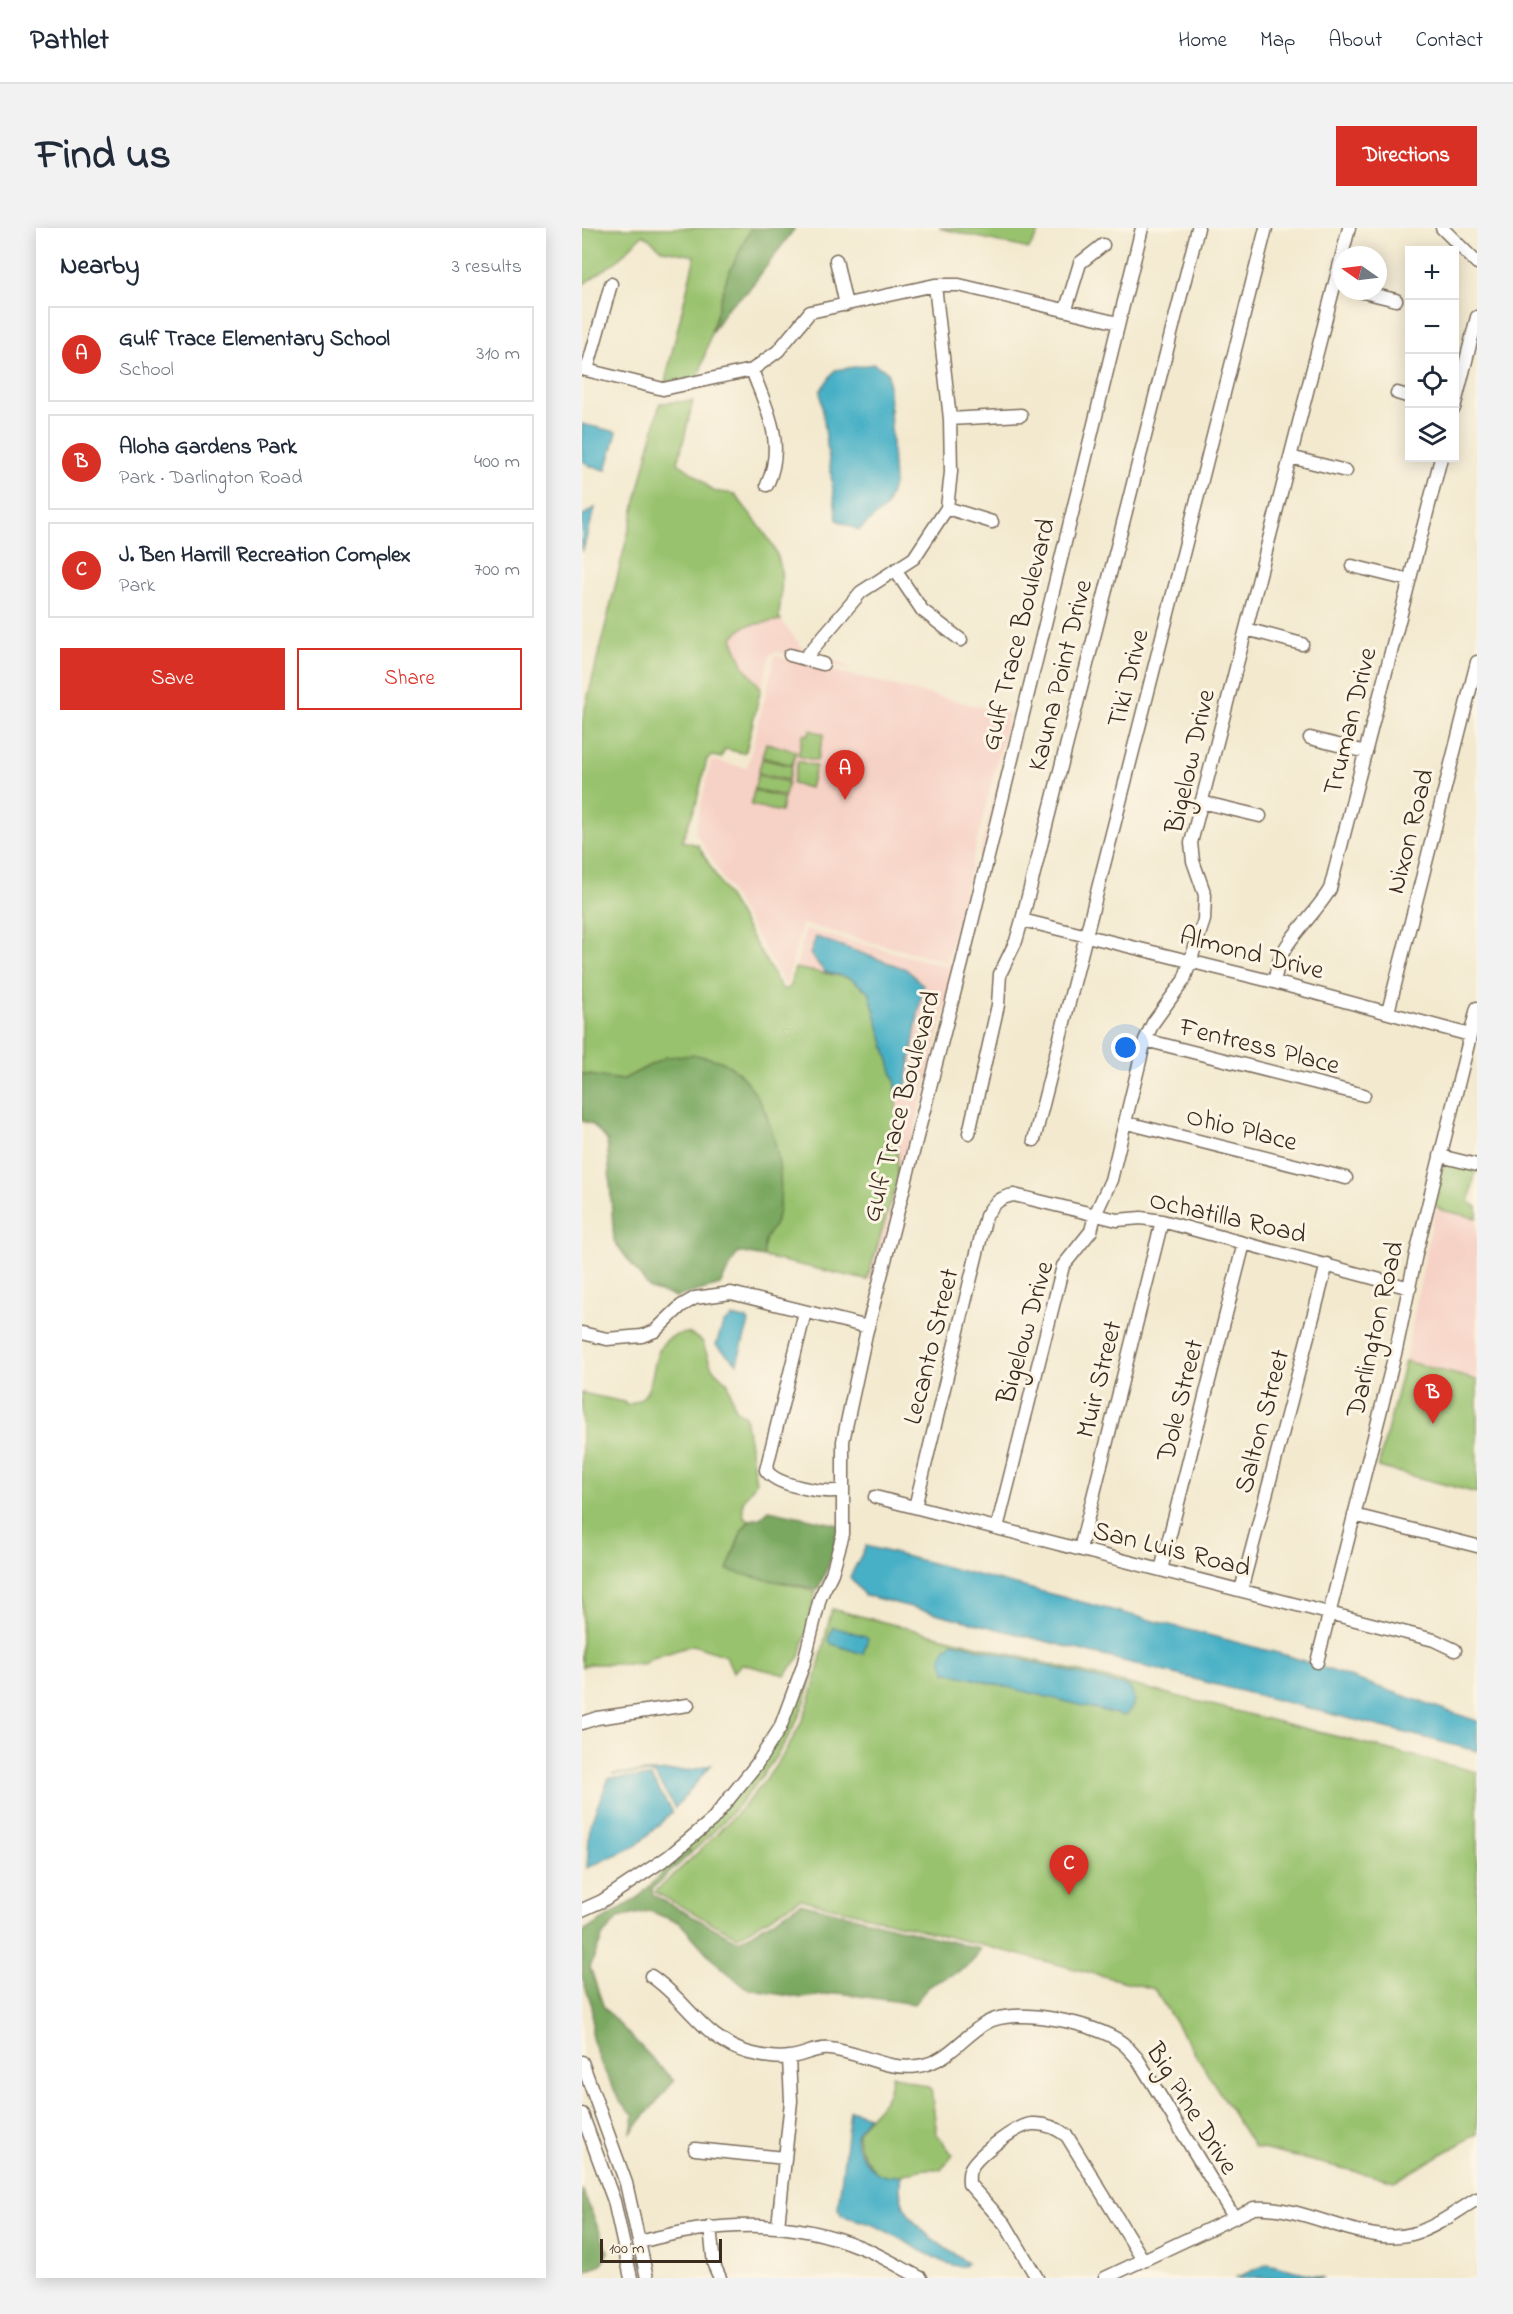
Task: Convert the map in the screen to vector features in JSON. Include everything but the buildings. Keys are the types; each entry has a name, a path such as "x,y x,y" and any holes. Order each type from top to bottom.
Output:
{"street":[{"name":"Gulf Trace Boulevard","path":"582,1910 602,1901 668,1857 712,1821 756,1765 780,1728 803,1666 820,1598 838,1555 845,1516 842,1461 846,1421 868,1327 962,963 1142,228"},
{"name":"Kauna Point Drive","path":"969,1132 998,1005 1000,974 1016,941 1022,920 1198,228"},
{"name":"Tiki Drive","path":"1034,1140 1266,228"},
{"name":"Bigelow Drive","path":"1346,246 1349,228"},
{"path":"1442,228 1477,263"},
{"path":"1066,309 1080,263 1103,245"},
{"path":"836,260 846,304"},
{"path":"611,284 584,369 663,389 752,370 778,351 810,312 935,285 959,285 1118,323"},
{"path":"804,659 861,592 914,558 948,508 951,472 950,419 935,285"},
{"path":"1387,298 1396,300"},
{"name":"Bigelow Drive","path":"997,1528 1060,1276 1064,1266 1085,1242 1111,1180 1145,1040 1153,1023 1184,980 1192,962 1207,909 1191,843 1290,457 1334,300"},
{"path":"1459,391 1477,317"},
{"path":"752,370 774,427 776,465 767,485"},
{"path":"1397,393 1405,395"},
{"path":"950,419 1021,415"},
{"path":"1290,457 1346,471"},
{"name":"Truman Drive","path":"1274,982 1280,958 1291,940 1318,909 1330,889 1441,462"},
{"path":"948,508 992,522"},
{"path":"1352,566 1409,580"},
{"path":"895,570 922,610 961,640"},
{"path":"1246,629 1302,644"},
{"path":"790,656 823,664"},
{"name":"Nixon Road","path":"1388,1012 1477,662"},
{"path":"1310,738 1366,752"},
{"path":"1201,802 1260,816"},
{"name":"Almond Drive","path":"1022,920 1274,982 1470,1035"},
{"name":"Darlington Road","path":"1317,1662 1477,1008"},
{"name":"Fentress Place","path":"1145,1040 1364,1095"},
{"name":"Ohio Place","path":"1126,1123 1346,1178"},
{"path":"1440,1156 1477,1165"},
{"name":"Ochatilla Road","path":"999,1200 1014,1195 1116,1220 1141,1218 1162,1221 1410,1288"},
{"name":"Lecanto Street","path":"915,1507 987,1216 999,1200"},
{"name":"Muir Street","path":"1080,1549 1162,1221"},
{"name":"Dole Street","path":"1161,1570 1244,1243"},
{"name":"Salton Street","path":"1241,1590 1327,1264"},
{"path":"582,1333 607,1339 624,1340 642,1336 655,1331 681,1306 695,1298 725,1293 868,1327"},
{"path":"805,1312 766,1470 776,1480 825,1492 843,1490"},
{"name":"San Luis Road","path":"876,1497 1434,1640 1455,1650"},
{"path":"1354,1515 1477,1546"},
{"path":"582,1723 597,1718 688,1705"},
{"name":"Big Pine Drive","path":"651,1976 670,1989 701,2025 723,2042 752,2054 789,2058 829,2049 895,2066 918,2066 942,2058 988,2022 1010,2015 1038,2016 1101,2032 1122,2042 1137,2058 1233,2217"},
{"path":"778,2226 791,2101 789,2058"},
{"path":"582,2062 590,2091 626,2183 647,2278"},
{"path":"582,2114 614,2201 631,2278"},
{"path":"1037,2278 999,2217 969,2184 968,2176 974,2164 1014,2129 1032,2124 1051,2126 1067,2136 1143,2260"},
{"path":"695,2149 785,2158"},
{"path":"1105,2278 1233,2217 1264,2207 1379,2235 1399,2236 1426,2229 1477,2199"},
{"path":"640,2242 710,2227 778,2226 843,2240 921,2278"},
{"path":"710,2227 714,2265 720,2278"}],"shaded area":[{"path":"781,620 809,656 842,663 853,670 776,652 770,655 761,692 744,667 732,638 745,626"},
{"path":"775,656 1009,714 947,962 802,924 786,987 695,831 711,760 747,768"},
{"path":"1014,716 1017,717 960,952 875,1281 867,1280 892,1205 899,1141 897,1097 906,1084 826,942 816,937 810,954 825,972 796,968 805,929 946,966 952,963"},
{"path":"1436,1202 1477,1213 1477,1380 1405,1361"}],"green space":[{"path":"582,228 751,228 727,277 698,379 665,382 695,256 663,250 643,234 618,260 582,285"},
{"path":"751,228 795,228 748,291 728,307 711,333 727,277"},
{"path":"939,228 1041,228 1029,249"},
{"path":"693,401 678,463 701,479 712,491 735,494 775,550 781,570 782,587 779,617 781,620 745,626 732,638 744,667 761,688 746,751 743,753 725,749 721,758 712,756 707,759 696,804 682,841 698,845 782,989 790,988 795,968 850,978 869,992 896,1085 898,1179 867,1280 764,1257 765,1241 776,1220 780,1201 779,1175 766,1112 650,1065 622,1080 582,1074 582,721 660,403"},
{"path":"810,730 824,734 817,761 798,756 803,734 808,735"},
{"path":"766,743 796,751 792,765 762,757"},
{"path":"762,759 792,766 788,780 758,773"},
{"path":"798,761 816,766 810,788 792,784"},
{"path":"758,775 788,782 785,796 754,789"},
{"path":"754,790 784,798 781,812 751,805"},
{"path":"696,1055 723,1062 739,1073 752,1089 772,1130 780,1175 780,1196 776,1221 766,1237 764,1257 738,1252 720,1285 676,1297 650,1289 614,1241 607,1140 592,1124 582,1121 582,1074 622,1080 666,1057"},
{"path":"1449,1163 1473,1169 1475,1173 1469,1202 1477,1207 1477,1218 1441,1210 1434,1204 1443,1166"},
{"path":"688,1333 702,1341 712,1368 728,1383 735,1409 745,1416 756,1482 743,1501 744,1517 750,1520 742,1530 728,1568 816,1591 800,1657 785,1675 742,1664 733,1672 726,1656 693,1645 653,1658 644,1664 590,1664 582,1667 582,1393 625,1402 625,1405 639,1400 647,1392 662,1345 672,1337"},
{"path":"1405,1361 1477,1380 1477,1493 1378,1467"},
{"path":"769,1510 839,1525 833,1554 818,1589 727,1570 742,1530 750,1520 760,1518"},
{"path":"832,1609 1477,1772 1477,2134 1395,2181 1254,2147 1154,1989 800,1899 738,1937 655,1892 722,1829 765,1781 783,1755 798,1729 809,1702"},
{"path":"811,1650 817,1652 807,1695 785,1742 772,1763 741,1802 691,1853 687,1847 760,1767"},
{"path":"687,1847 691,1853 652,1889 653,1895 736,1940 741,1940 801,1903 980,1949 977,1956 966,1967 930,1986 914,2004 839,1993 802,1998 747,1989 713,1960 680,1923 649,1911 619,1918 603,1935 590,1967 604,2008 674,2081 631,2132 634,2115 621,2103 602,2066 592,2038 592,2006 582,1977 582,1933 639,1897"},
{"path":"892,2075 931,2088 937,2135 953,2155 941,2170 926,2169 901,2175 884,2176 874,2170 861,2150 858,2140 859,2132 888,2093"},
{"path":"582,2189 608,2252 601,2265 582,2273"}],"water":[{"path":"874,364 888,372 894,483 886,507 859,530 837,520 820,391 835,370"},
{"path":"582,424 617,432 606,470 590,466 582,460"},
{"path":"595,508 582,553 582,516"},
{"path":"816,937 906,969 923,985 906,1085 897,1097 896,1085 869,992 850,978 825,972 810,954"},
{"path":"732,1317 747,1319 749,1322 737,1363 716,1345 723,1324"},
{"path":"866,1546 1289,1656 1477,1721 1477,1751 864,1595 850,1577"},
{"path":"833,1627 868,1638 863,1654 832,1644 828,1640"},
{"path":"953,1642 1129,1687 1134,1699 1132,1706 1124,1716 946,1672 941,1659 945,1649"},
{"path":"711,1765 675,1808 655,1775 650,1773 612,1774 692,1770"},
{"path":"651,1777 672,1812 637,1845 587,1868 590,1824 609,1778"},
{"path":"850,2110 868,2116 856,2137 858,2148 864,2159 882,2175 901,2176 900,2191 903,2204 910,2216 931,2237 967,2263 964,2266 946,2262 878,2227 842,2216 838,2208"},
{"path":"1268,2264 1324,2278 1235,2278"}],"place":[{"name":"Gulf Trace Elementary School","path":"845,800"},
{"name":"Aloha Gardens Park","path":"1433,1424"},
{"name":"J. Ben Harrill Recreation Complex","path":"1069,1895"}]}
